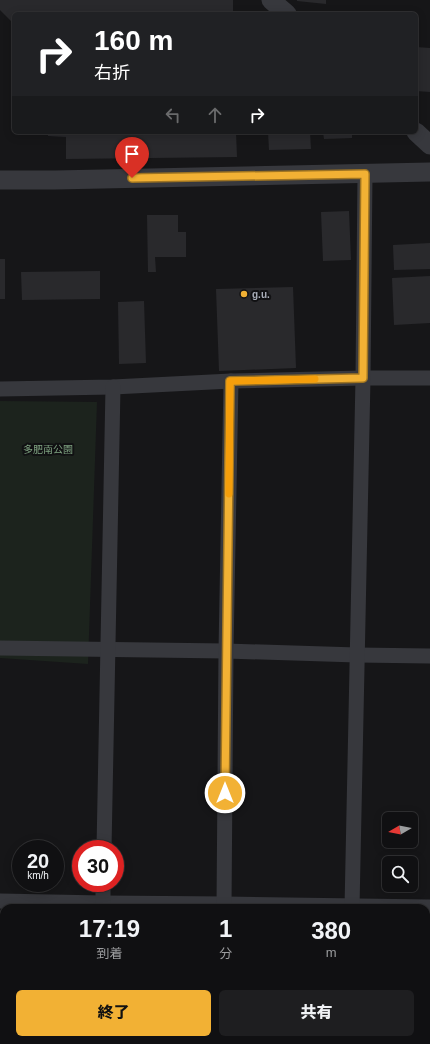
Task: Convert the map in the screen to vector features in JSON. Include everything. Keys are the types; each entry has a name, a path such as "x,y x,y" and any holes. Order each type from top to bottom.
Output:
{"street":[{"path":"271,0 285,12"},
{"path":"418,134 430,145"},
{"path":"0,180 430,172"},
{"path":"352,904 363,378 365,174"},
{"path":"0,389 113,387 230,381 430,378"},
{"path":"224,904 230,381"},
{"path":"104,840 113,387"},
{"path":"0,648 226,651 430,656"},
{"path":"103,892 103,904"},
{"path":"0,901 62,904"}],"green space":[{"name":"多肥南公園","path":"0,401 97,402 88,664 0,658"}],"building":[{"path":"0,0 233,0 233,12 12,12 12,22 0,10"},
{"path":"326,0 326,4 297,1"},
{"path":"418,47 430,48 430,92 418,91"},
{"path":"48,134 236,134 237,157 66,159 66,137 48,136"},
{"path":"268,134 310,134 311,149 269,150"},
{"path":"323,134 352,134 352,138 324,139"},
{"path":"349,211 351,260 323,261 321,212"},
{"path":"147,215 178,215 178,232 186,232 186,257 155,257 156,272 148,272"},
{"path":"430,243 430,269 394,270 393,245"},
{"path":"0,259 5,259 5,299 0,299"},
{"path":"100,271 100,299 22,300 21,272"},
{"path":"430,276 430,323 394,325 392,278"},
{"path":"293,287 296,368 219,371 216,289"},
{"path":"144,301 146,363 119,364 118,302"}],"slow traffic":[{"path":"229,494 230,381 315,379"}],"place":[{"name":"g.u.","path":"244,294"}],"route":[{"path":"132,178 365,174 363,378 230,381 225,793"}]}
